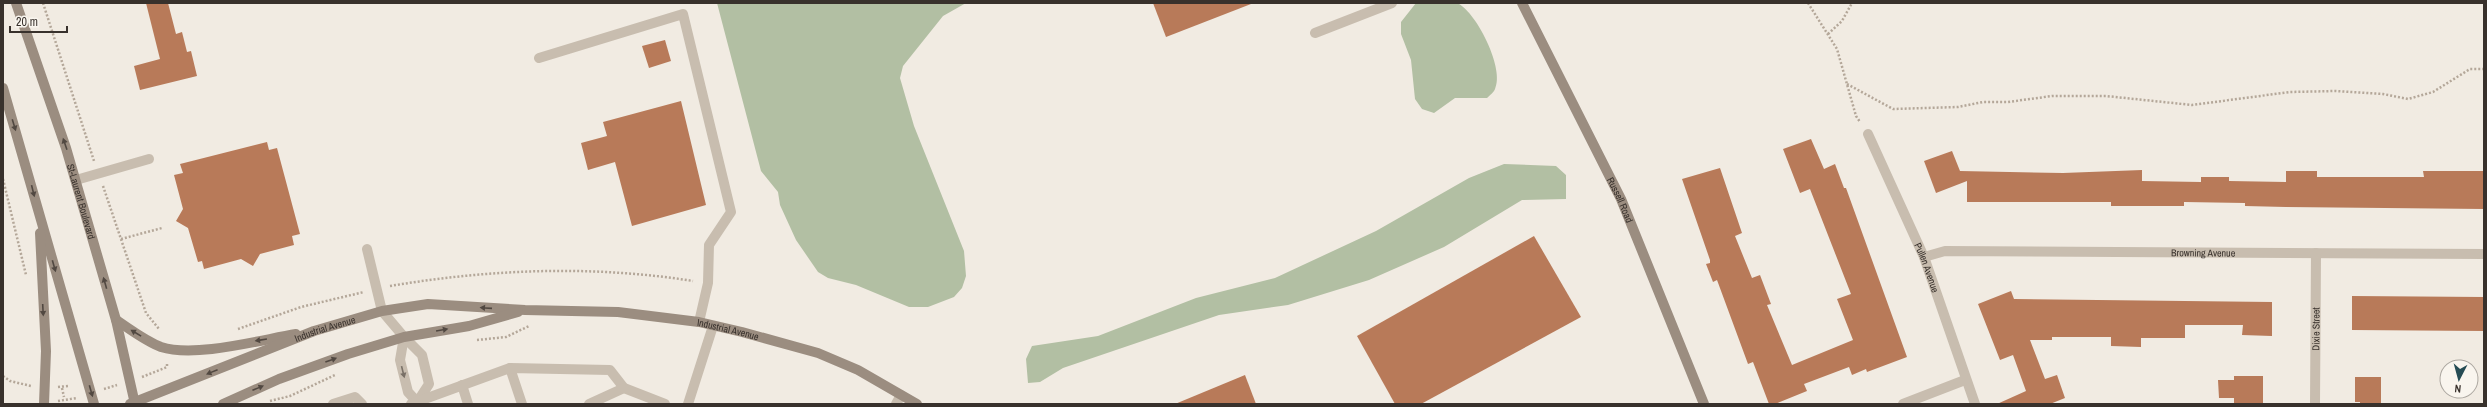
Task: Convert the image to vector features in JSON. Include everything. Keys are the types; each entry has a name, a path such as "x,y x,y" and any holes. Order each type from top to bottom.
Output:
{"main road":[{"name":"St-Laurent Boulevard","path":"16,3 76,180 116,320 133,403"},
{"name":"Russell Road","path":"1522,3 1621,199 1704,404"},
{"path":"3,88 94,404"},
{"path":"39,215 46,351 44,404"},
{"name":"Industrial Avenue","path":"133,403 314,331 382,311 428,304 525,310 618,312 699,322 818,353 858,370 917,404"},
{"name":"Industrial Avenue","path":"223,404 294,373 404,337 470,326 525,310"},
{"path":"116,320 160,346 177,350 204,349 314,331"}],"street":[{"path":"1315,33 1392,3"},
{"path":"539,58 683,14 730,212 709,245 708,283 699,322"},
{"name":"Pullen Avenue","path":"1868,134 1924,257 1965,380 1975,404"},
{"path":"76,180 149,159"},
{"path":"367,248 382,311 404,337 422,355 429,384 416,403"},
{"name":"Browning Avenue","path":"1924,257 1946,251 2484,254"},
{"name":"Dixie Street","path":"2315,404 2316,253"},
{"path":"688,404 713,326"},
{"path":"404,337 400,360 408,392 416,403"},
{"path":"416,403 510,368 610,370 624,388 665,404"},
{"path":"510,368 522,404"},
{"path":"1903,404 1965,380"},
{"path":"462,385 468,404"},
{"path":"589,404 624,388"},
{"path":"896,404 901,395"},
{"path":"333,404 355,397 362,404"}],"path":[{"path":"43,3 146,313 164,333"},
{"path":"1808,3 1837,49 1856,116 1868,134"},
{"path":"1828,34 1842,21 1852,3"},
{"path":"1847,84 1893,109 1958,107 1983,102 2008,102 2052,96 2106,96 2192,105 2290,92 2336,91 2383,94 2408,99 2433,92 2470,69 2484,69"},
{"path":"3,179 27,277"},
{"path":"121,239 162,228"},
{"path":"3,376 10,382 34,386"},
{"path":"32,392 34,382"},
{"path":"64,397 62,388 68,386"}],"green space":[{"path":"717,3 966,3 943,16 903,66 900,78 914,126 964,251 966,276 962,288 954,297 928,307 909,307 856,285 828,278 818,272 796,240 780,205 778,192 761,171"},
{"path":"1416,3 1456,3 1466,10 1474,19 1488,43 1496,69 1497,80 1495,89 1487,98 1455,98 1434,113 1422,109 1415,99 1411,60 1401,34 1401,22"},
{"path":"1504,164 1556,166 1566,175 1566,199 1522,200 1444,247 1369,280 1288,305 1219,315 1063,368 1040,382 1028,383 1026,359 1032,346 1098,336 1196,298 1275,278 1376,231 1469,178"}],"building":[{"path":"146,3 168,3 176,34 182,32 187,52 191,51 197,76 140,90 134,66 160,59"},
{"path":"1153,3 1250,3 1251,4 1166,37"},
{"path":"665,40 671,61 649,68 642,46"},
{"path":"681,101 706,205 632,226 615,162 588,170 581,143 607,136 603,122"},
{"path":"1811,139 1824,169 1835,164 1844,188 1846,188 1907,357 1867,372 1866,369 1852,375 1849,367 1804,384 1807,391 1775,404 1769,404 1753,362 1748,364 1717,280 1713,282 1706,264 1710,263 1710,260 1682,179 1720,168 1742,233 1735,236 1752,278 1760,275 1771,304 1767,305 1792,365 1853,340 1837,299 1851,294 1810,189 1800,193 1783,149"},
{"path":"267,142 269,150 277,148 300,234 292,236 294,245 260,254 253,266 241,259 204,269 202,261 198,262 188,228 176,221 183,209 174,175 183,173 180,164"},
{"path":"1952,151 1960,171 2063,173 2142,170 2142,181 2201,182 2201,177 2229,177 2229,181 2286,182 2286,171 2317,171 2317,177 2424,177 2423,171 2484,171 2484,209 2286,207 2245,206 2245,203 2184,202 2184,206 2111,206 2111,202 1967,202 1967,181 1936,193 1924,161"},
{"path":"1534,236 1581,317 1421,404 1395,404 1357,336"},
{"path":"2011,291 2014,299 2272,302 2272,336 2242,335 2243,325 2185,325 2185,338 2141,338 2141,347 2111,346 2111,337 2052,337 2052,340 2030,340 2045,379 2057,375 2065,398 2050,404 1997,404 2026,391 2013,355 2000,360 1978,304"},
{"path":"2352,296 2484,297 2484,331 2352,330"},
{"path":"1245,375 1256,404 1175,404"},
{"path":"2234,376 2263,376 2263,404 2234,404 2234,398 2219,398 2218,380 2234,380"},
{"path":"2355,377 2381,377 2381,404 2360,404 2360,402 2355,402"}]}
